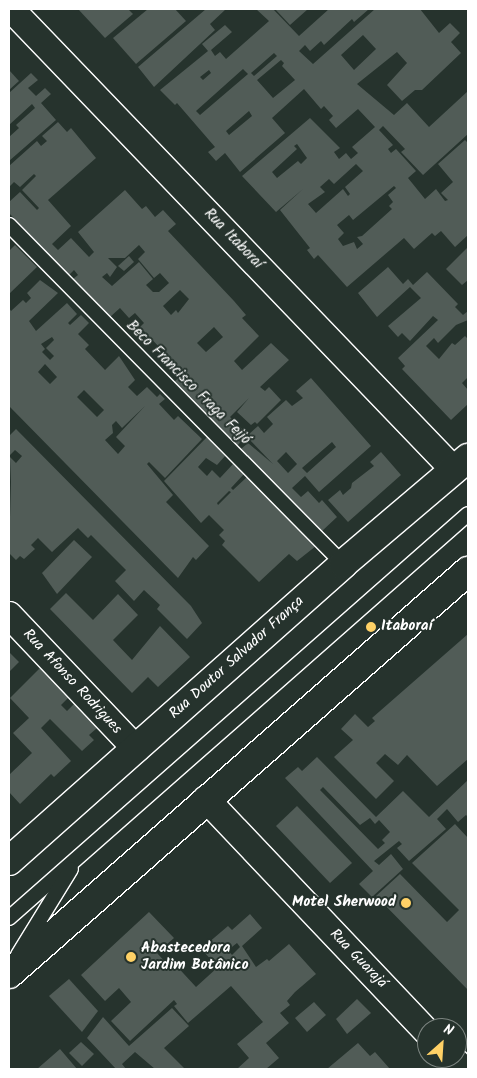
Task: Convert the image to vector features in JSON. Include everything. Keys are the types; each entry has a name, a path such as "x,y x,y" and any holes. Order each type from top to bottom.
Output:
{"main road":[{"name":"Rua Doutor Salvador França","path":"9,862 343,564 461,464"},
{"path":"9,972 468,571"}],"street":[{"name":"Rua Itaboraí","path":"11,9 461,464"},
{"name":"Rua Afonso Rodrigues","path":"9,615 136,749"},
{"name":"Rua Guarajá","path":"206,799 417,1021"}],"lane":[{"name":"Beco Francisco Fraga Feijó","path":"9,225 343,564"},
{"path":"9,918 468,514"},
{"path":"9,972 78,856"}],"building":[{"path":"78,9 128,9 133,14 105,38"},
{"path":"148,9 175,9 186,21 136,64 113,38"},
{"path":"206,9 226,9 210,24 215,30 154,87 138,67"},
{"path":"256,9 273,9 299,36 329,9 369,9 354,22 352,19 324,45 321,41 310,51 305,45 299,51 313,64 375,9 420,9 439,33 450,23 460,33 451,42 461,53 422,90 415,90 402,101 387,85 407,63 397,52 357,84 394,115 407,103 429,127 468,91 468,134 423,175 401,152 405,149 383,126 379,130 393,145 388,149 391,153 396,149 416,171 408,178 425,199 436,189 445,201 448,200 441,193 453,182 438,164 465,140 468,143 468,235 455,247 441,231 435,236 432,233 414,249 404,238 347,287 318,255 314,259 307,250 310,248 280,210 303,189 276,212 242,176 310,118 340,148 334,152 339,159 346,153 351,159 358,153 352,147 375,127 358,109 336,128 329,120 333,116 324,106 321,109 304,89 272,118 285,133 240,172 225,153 216,161 208,152 215,147 177,103 175,105 160,90 208,51 202,44 225,25 232,32 211,50 215,56 220,52 226,59 269,21","holes":["363,35 376,49 354,70 341,55","274,53 277,56 254,76 251,73","281,60 284,63 282,66 295,80 273,98 257,80","243,69 248,74 200,115 196,111","209,70 211,73 203,80 200,77","249,111 252,116 229,135 226,131","297,144 307,158 301,164 298,161 277,178 272,172 297,149 294,146","356,164 363,171 345,187 350,194 348,196 343,189 316,213 308,204 325,192 320,187 329,179 334,184","394,186 396,188 388,195 393,202 389,206 392,209 362,236 357,237 363,244 357,249 354,242 343,246 338,239 344,233 337,225 349,215 353,220"]},
{"path":"275,9 308,9 290,25"},
{"path":"9,70 19,81 9,90"},
{"path":"31,73 38,80 28,88 36,96 45,88 51,94 41,103 56,120 9,161 9,137 19,128 16,125 35,108 32,104 9,125 9,93"},
{"path":"58,122 67,132 71,128 96,158 48,200 71,226 52,244 58,250 71,238 89,257 94,252 78,232 125,190 142,209 146,206 155,217 163,210 176,224 168,231 246,315 242,318 259,336 234,361 242,370 271,343 289,360 260,387 265,391 269,387 281,400 257,424 255,422 251,425 237,412 249,398 230,417 248,435 258,426 264,433 273,424 267,417 286,400 292,406 303,398 296,391 311,378 371,446 319,492 305,476 292,488 301,497 308,491 319,503 322,500 337,517 321,532 241,449 248,443 273,464 246,436 237,446 174,382 184,373 140,327 144,323 135,313 129,318 120,308 110,317 73,279 78,275 74,270 69,275 9,213 9,202 20,192 37,210 39,208 22,190 36,176 34,174 20,187 14,182 9,187 9,166 37,141 41,146 47,141 42,136","holes":["139,245 145,252 138,259 154,278 160,273 169,283 159,292 153,292 146,285 153,279 139,262 112,286 102,277 107,273 110,277 117,267 108,258 125,258","180,290 189,299 178,313 176,310 171,315 163,306","214,327 223,337 206,352 197,343","332,442 336,447 307,473 302,468","286,452 297,464 288,473 277,461"]},
{"path":"15,245 37,267 9,294 9,251"},
{"path":"467,248 468,280 462,285 446,269"},
{"path":"129,256 134,262 124,271 118,266"},
{"path":"388,267 403,284 408,279 413,285 427,272 458,304 455,307 463,315 468,311 468,320 456,325 438,343 434,338 426,346 439,359 452,343 455,345 465,336 468,339 468,377 462,383 468,390 468,404 451,420 402,369 405,366 398,358 438,320 433,316 410,341 402,333 398,337 388,326 421,298 410,287 377,317 358,293"},
{"path":"40,280 58,293 29,321 36,331 67,303 77,314 68,323 70,325 81,315 89,323 78,334 89,345 85,349 105,370 119,356 135,380 128,387 137,396 147,387 157,397 160,394 165,399 159,404 174,420 178,416 202,439 165,478 149,462 147,464 173,495 166,502 209,546 196,560 193,557 178,578 9,406 9,308 11,311 23,300 26,303 31,298 27,293","holes":["52,337 54,340 46,348 54,356 50,360 42,352 45,349 41,344","45,364 57,377 50,384 38,372","84,390 104,410 97,417 77,397","145,406 116,437 125,446 118,454 105,440 113,433 112,425 116,421 122,428"]},
{"path":"16,429 191,606 202,623 187,639 157,609 160,605 144,590 134,601 115,581 126,570 91,535 88,538 78,528 52,552 38,538 31,545 35,549 24,559 20,556 16,560 9,553 10,457 16,463 22,456 15,450 10,455 9,436"},
{"path":"207,437 225,456 217,465 206,458 198,467 207,476 212,470 220,478 233,464 244,474 231,488 233,490 247,477 316,546 297,561 289,554 259,582 222,545 225,541 219,535 224,530 209,515 201,523 164,481","holes":["229,491 231,492 218,505 217,503"]},
{"path":"381,452 401,475 348,522 328,500 340,490 343,495 351,488 352,483 374,466 370,462"},
{"path":"74,540 92,557 57,594 42,573"},
{"path":"66,593 93,620 118,594 138,615 113,640 132,660 160,626 190,657 158,687 148,677 132,693 50,609"},
{"path":"468,634 468,759 437,786 407,755 398,765 385,754 376,763 394,781 376,799 334,757 353,740 341,729 355,714 368,727 375,721 372,718"},
{"path":"9,652 19,662 9,672"},
{"path":"43,665 70,696 61,705 67,711 74,704 97,728 89,735 94,740 82,751 50,719 41,728 71,761 54,777 51,774 20,804 9,792 9,775 32,753 13,733 29,718 10,698"},
{"path":"317,757 376,817 403,791 429,817 468,780 468,817 466,815 458,822 447,809 437,819 446,829 409,861 397,848 402,844 399,841 374,861 379,865 391,854 403,869 372,897 359,884 373,871 285,778 298,767 302,771","holes":["323,787 360,825 370,818 375,824 379,820 390,832 382,840 385,843 378,849 320,790"]},
{"path":"297,806 352,863 330,883 276,826"},
{"name":"Motel Sherwood","path":"455,824 468,838 468,990 376,896 400,874 447,922 459,910 412,863"},
{"path":"149,912 174,938 157,953 168,965 172,961 196,987 218,967 201,949 228,926 232,930 250,914 262,928 242,946 256,967 267,959 269,961 289,944 316,974 295,992 287,1001 290,1005 280,1013 289,1023 266,1043 279,1058 266,1069 237,1069 249,1058 237,1044 263,1022 231,986 188,1023 174,1006 177,1004 174,1000 130,1041 111,1021 131,1002 119,988 105,1001 81,975","holes":["237,943 240,947 232,955 228,950"]},
{"path":"69,979 98,1011 82,1032 49,996"},
{"path":"357,999 371,1013 347,1034 336,1019"},
{"path":"314,1002 326,1015 307,1032 295,1018"},
{"path":"172,1008 189,1026 164,1048 185,1069 155,1069 135,1052 122,1064 126,1069 116,1069 87,1038 103,1017 129,1046"},
{"path":"81,1042 94,1054 82,1066 69,1053"},
{"path":"358,1043 370,1056 375,1052 390,1069 327,1069"},
{"path":"60,1049 77,1069 37,1069 44,1063"}],"place":[{"name":"Itaboraí","path":"371,627"},
{"name":"Motel Sherwood","path":"406,903"},
{"name":"Abastecedora Jardim Botânico","path":"131,957"}]}
